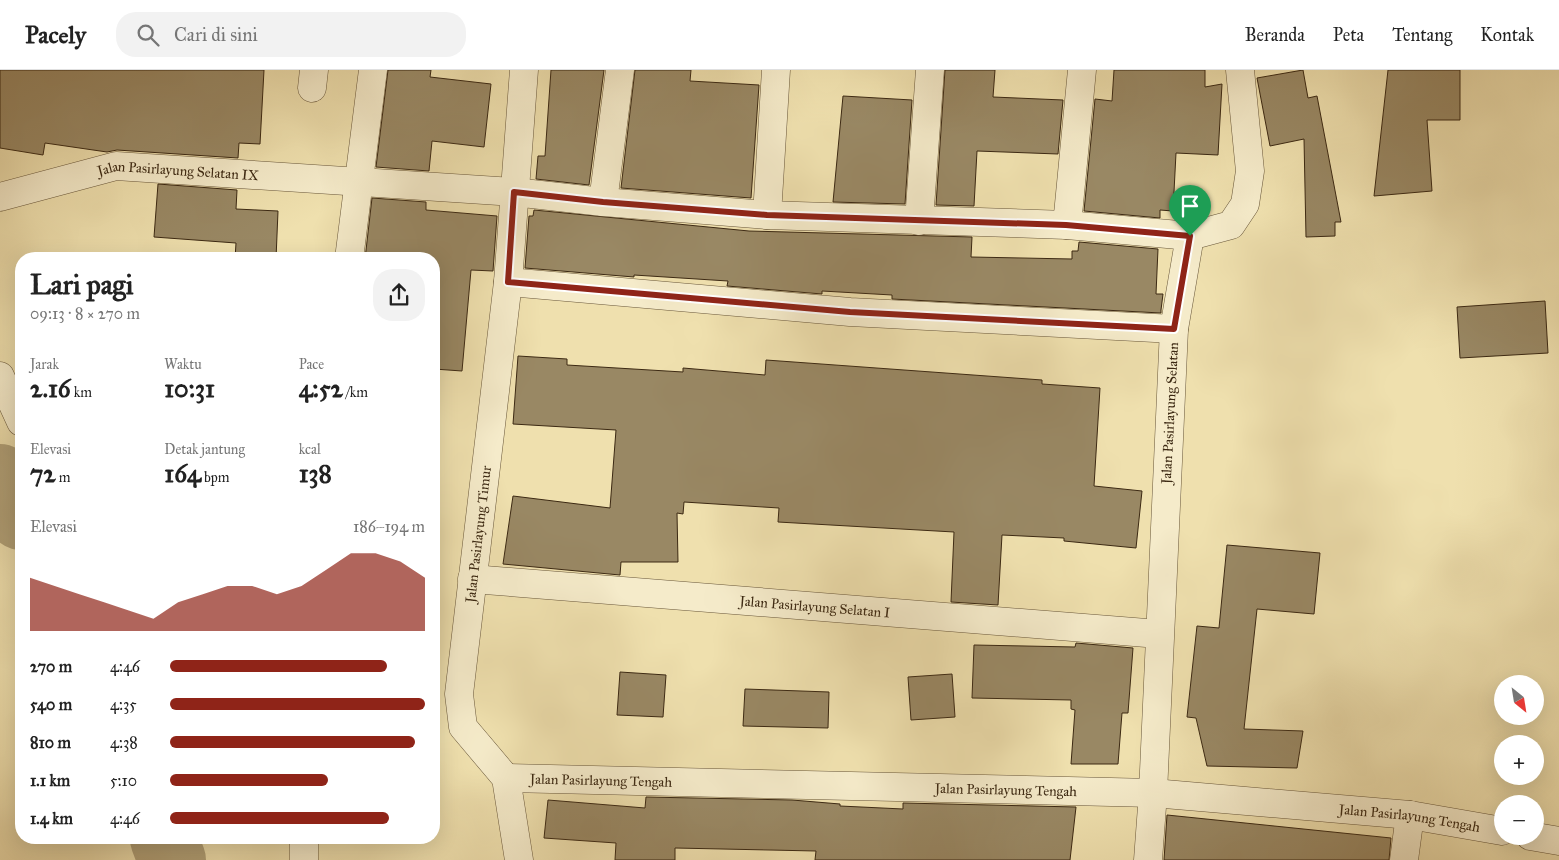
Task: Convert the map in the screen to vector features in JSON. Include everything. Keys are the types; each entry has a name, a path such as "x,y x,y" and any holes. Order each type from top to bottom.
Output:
{"street":[{"path":"350,252 361,182 373,70"},
{"name":"Jalan Pasirlayung Timur","path":"506,778 463,727 459,694 508,282 524,70"},
{"path":"603,202 620,70"},
{"path":"767,215 776,70"},
{"path":"919,222 930,70"},
{"path":"1066,225 1082,70"},
{"path":"361,182 514,192 603,202 767,215 919,222 1066,225 1190,236 1231,226 1245,204 1250,170 1240,70"},
{"name":"Jalan Pasirlayung Selatan IX","path":"0,197 116,166 361,182"},
{"name":"Jalan Pasirlayung Selatan","path":"1148,860 1154,792 1159,634 1174,329 1190,236"},
{"path":"508,282 850,312 1174,329"},
{"name":"Jalan Pasirlayung Selatan I","path":"472,579 1159,634"},
{"path":"506,778 520,860"},
{"name":"Jalan Pasirlayung Tengah","path":"506,778 1154,792 1410,815 1494,830"},
{"path":"1404,860 1410,815"},
{"path":"1544,838 1559,841"},
{"path":"304,844 304,860"}],"building":[{"path":"0,70 264,70 260,144 239,143 238,158 117,150 107,152 45,143 43,155 0,148"},
{"path":"388,70 431,70 430,77 491,84 484,147 432,141 429,171 376,167"},
{"path":"551,70 604,70 589,185 536,179 538,156 545,156"},
{"path":"635,70 691,70 690,81 759,85 751,198 621,188"},
{"path":"945,70 995,70 993,97 1063,100 1058,154 977,151 974,206 936,205"},
{"path":"1114,70 1205,70 1205,87 1222,84 1218,155 1176,153 1173,211 1160,210 1160,218 1084,211 1095,99 1112,101"},
{"path":"1303,70 1308,98 1317,96 1341,222 1335,222 1335,236 1306,237 1304,139 1270,146 1257,78"},
{"path":"1388,70 1460,70 1460,120 1427,120 1432,191 1374,196"},
{"path":"843,96 912,100 905,204 833,202"},
{"path":"158,184 237,190 236,209 278,211 276,252 235,252 236,243 154,237"},
{"path":"372,198 426,202 426,210 497,216 493,271 471,270 462,371 440,369 440,252 366,252"},
{"path":"534,210 749,231 972,237 971,257 1072,259 1072,251 1078,251 1079,242 1158,249 1156,294 1163,294 1161,313 892,299 892,295 822,291 822,294 727,286 728,281 634,275 634,277 525,268 529,216 533,216"},
{"path":"1545,301 1548,353 1460,358 1457,307"},
{"path":"518,356 567,359 567,365 683,372 683,368 765,375 766,360 1042,380 1042,384 1100,388 1094,486 1142,491 1136,548 1064,541 1064,538 1002,535 998,605 951,602 954,532 778,522 779,508 684,502 683,514 677,513 678,562 621,562 620,575 503,564 513,496 610,508 616,430 513,424"},
{"path":"1227,545 1320,553 1314,614 1257,609 1244,729 1303,731 1297,768 1207,766 1196,718 1187,717 1197,626 1219,628"},
{"path":"1076,643 1133,648 1128,713 1122,713 1118,764 1071,764 1075,710 1071,709 1071,700 972,698 974,645 1075,647"},
{"path":"620,672 666,675 663,717 617,715"},
{"path":"952,674 955,717 911,720 908,677"},
{"path":"745,689 829,692 828,728 743,726"},
{"path":"646,797 792,800 840,804 840,806 903,809 903,803 1076,807 1070,860 815,860 816,851 675,848 675,860 615,860 616,843 544,838 548,800 645,808"},
{"path":"1167,815 1391,838 1389,860 1164,860"}],"waterway":[{"path":"0,478 15,505"},
{"path":"166,844 172,860"}],"route":[{"path":"514,192 603,202 767,215 919,222 1066,225 1190,236 1174,329 850,312 508,282 514,192"}]}
